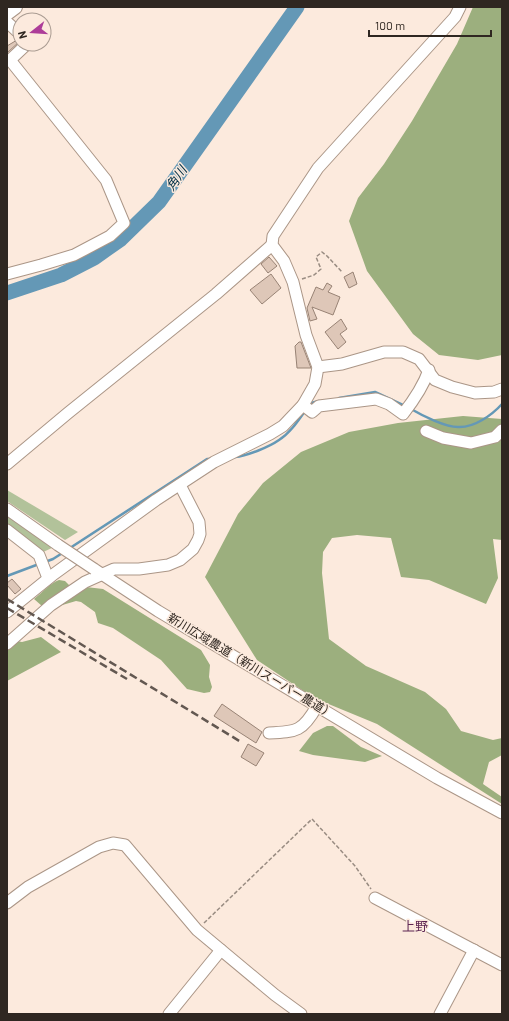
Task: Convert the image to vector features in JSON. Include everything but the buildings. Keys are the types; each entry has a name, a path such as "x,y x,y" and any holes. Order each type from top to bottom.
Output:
{"main road":[{"path":"7,13 16,7"}],"street":[{"path":"7,464 216,294 272,245 273,236 318,168 455,16 460,7"},
{"path":"7,274 74,255 110,236 124,224 106,180 10,60 18,52"},
{"path":"272,245 284,261 293,282 306,335 318,367 316,384 306,408"},
{"path":"318,367 342,364 384,352 403,352 419,359 429,370 435,380 452,387 475,393 494,392 502,389"},
{"path":"7,612 44,568 156,500 214,462 270,434 306,408 376,399 389,404 403,414 409,408 425,381 429,370"},
{"path":"426,432 443,438 471,443 495,437 502,430"},
{"path":"7,644 51,605 98,572 114,569 139,569 168,565 180,560 193,549 200,534 199,522 180,485"},
{"name":"新川広域農道（新川スーパー農道）","path":"7,509 58,545 158,611 437,778 502,813"},
{"path":"7,530 39,555 44,568"},
{"path":"269,733 298,730 309,720 317,706"},
{"path":"7,903 28,887 99,847 113,843 124,845 197,930 275,995 301,1014"},
{"path":"375,898 502,965"},
{"path":"169,1014 221,950"},
{"path":"440,1014 474,950"}],"path":[{"path":"293,282 314,275 321,269 316,257 322,252 342,272"},
{"path":"197,930 312,819 355,866 369,885 375,898"}],"green space":[{"path":"473,7 502,7 502,355 478,360 439,355 413,334 367,271 349,221 358,198 384,164 412,121 457,44"},
{"path":"463,416 502,419 502,540 493,539 498,578 486,604 429,580 401,577 391,538 357,535 332,538 323,552 322,573 329,639 366,666 425,692 446,709 461,731 493,740 502,738 502,755 489,762 483,784 502,797 502,804 377,724 314,698 257,660 205,577 238,514 263,483 301,452 349,432 398,423"},
{"path":"7,490 78,532 65,540 7,501"},
{"path":"7,514 54,547 41,553 7,526"},
{"path":"59,580 65,581 69,585 103,589 201,650 210,665 209,677 212,687 210,692 204,693 187,689 161,660 113,628 98,623 95,612 81,602 76,601 59,606 50,613 34,599 49,586"},
{"path":"41,637 61,652 7,681 7,639 22,642"},
{"path":"327,726 333,726 361,747 382,756 365,762 313,755 299,751 313,733"}],"waterway":[{"name":"角川","path":"7,293 61,275 94,258 121,239 159,202 297,7"},
{"path":"339,398 375,392 405,406"},
{"path":"309,405 319,401"},
{"path":"411,409 441,423 453,427 464,427 482,420 502,404"},
{"path":"235,457 258,451 279,440 297,423 305,411"},
{"path":"70,548 207,459 212,459"},
{"path":"45,562 64,552"},
{"path":"7,576 39,564"}],"railway":[{"path":"7,599 241,742"},
{"path":"7,608 127,679"}],"district":[{"name":"上野","path":"415,926"}]}
